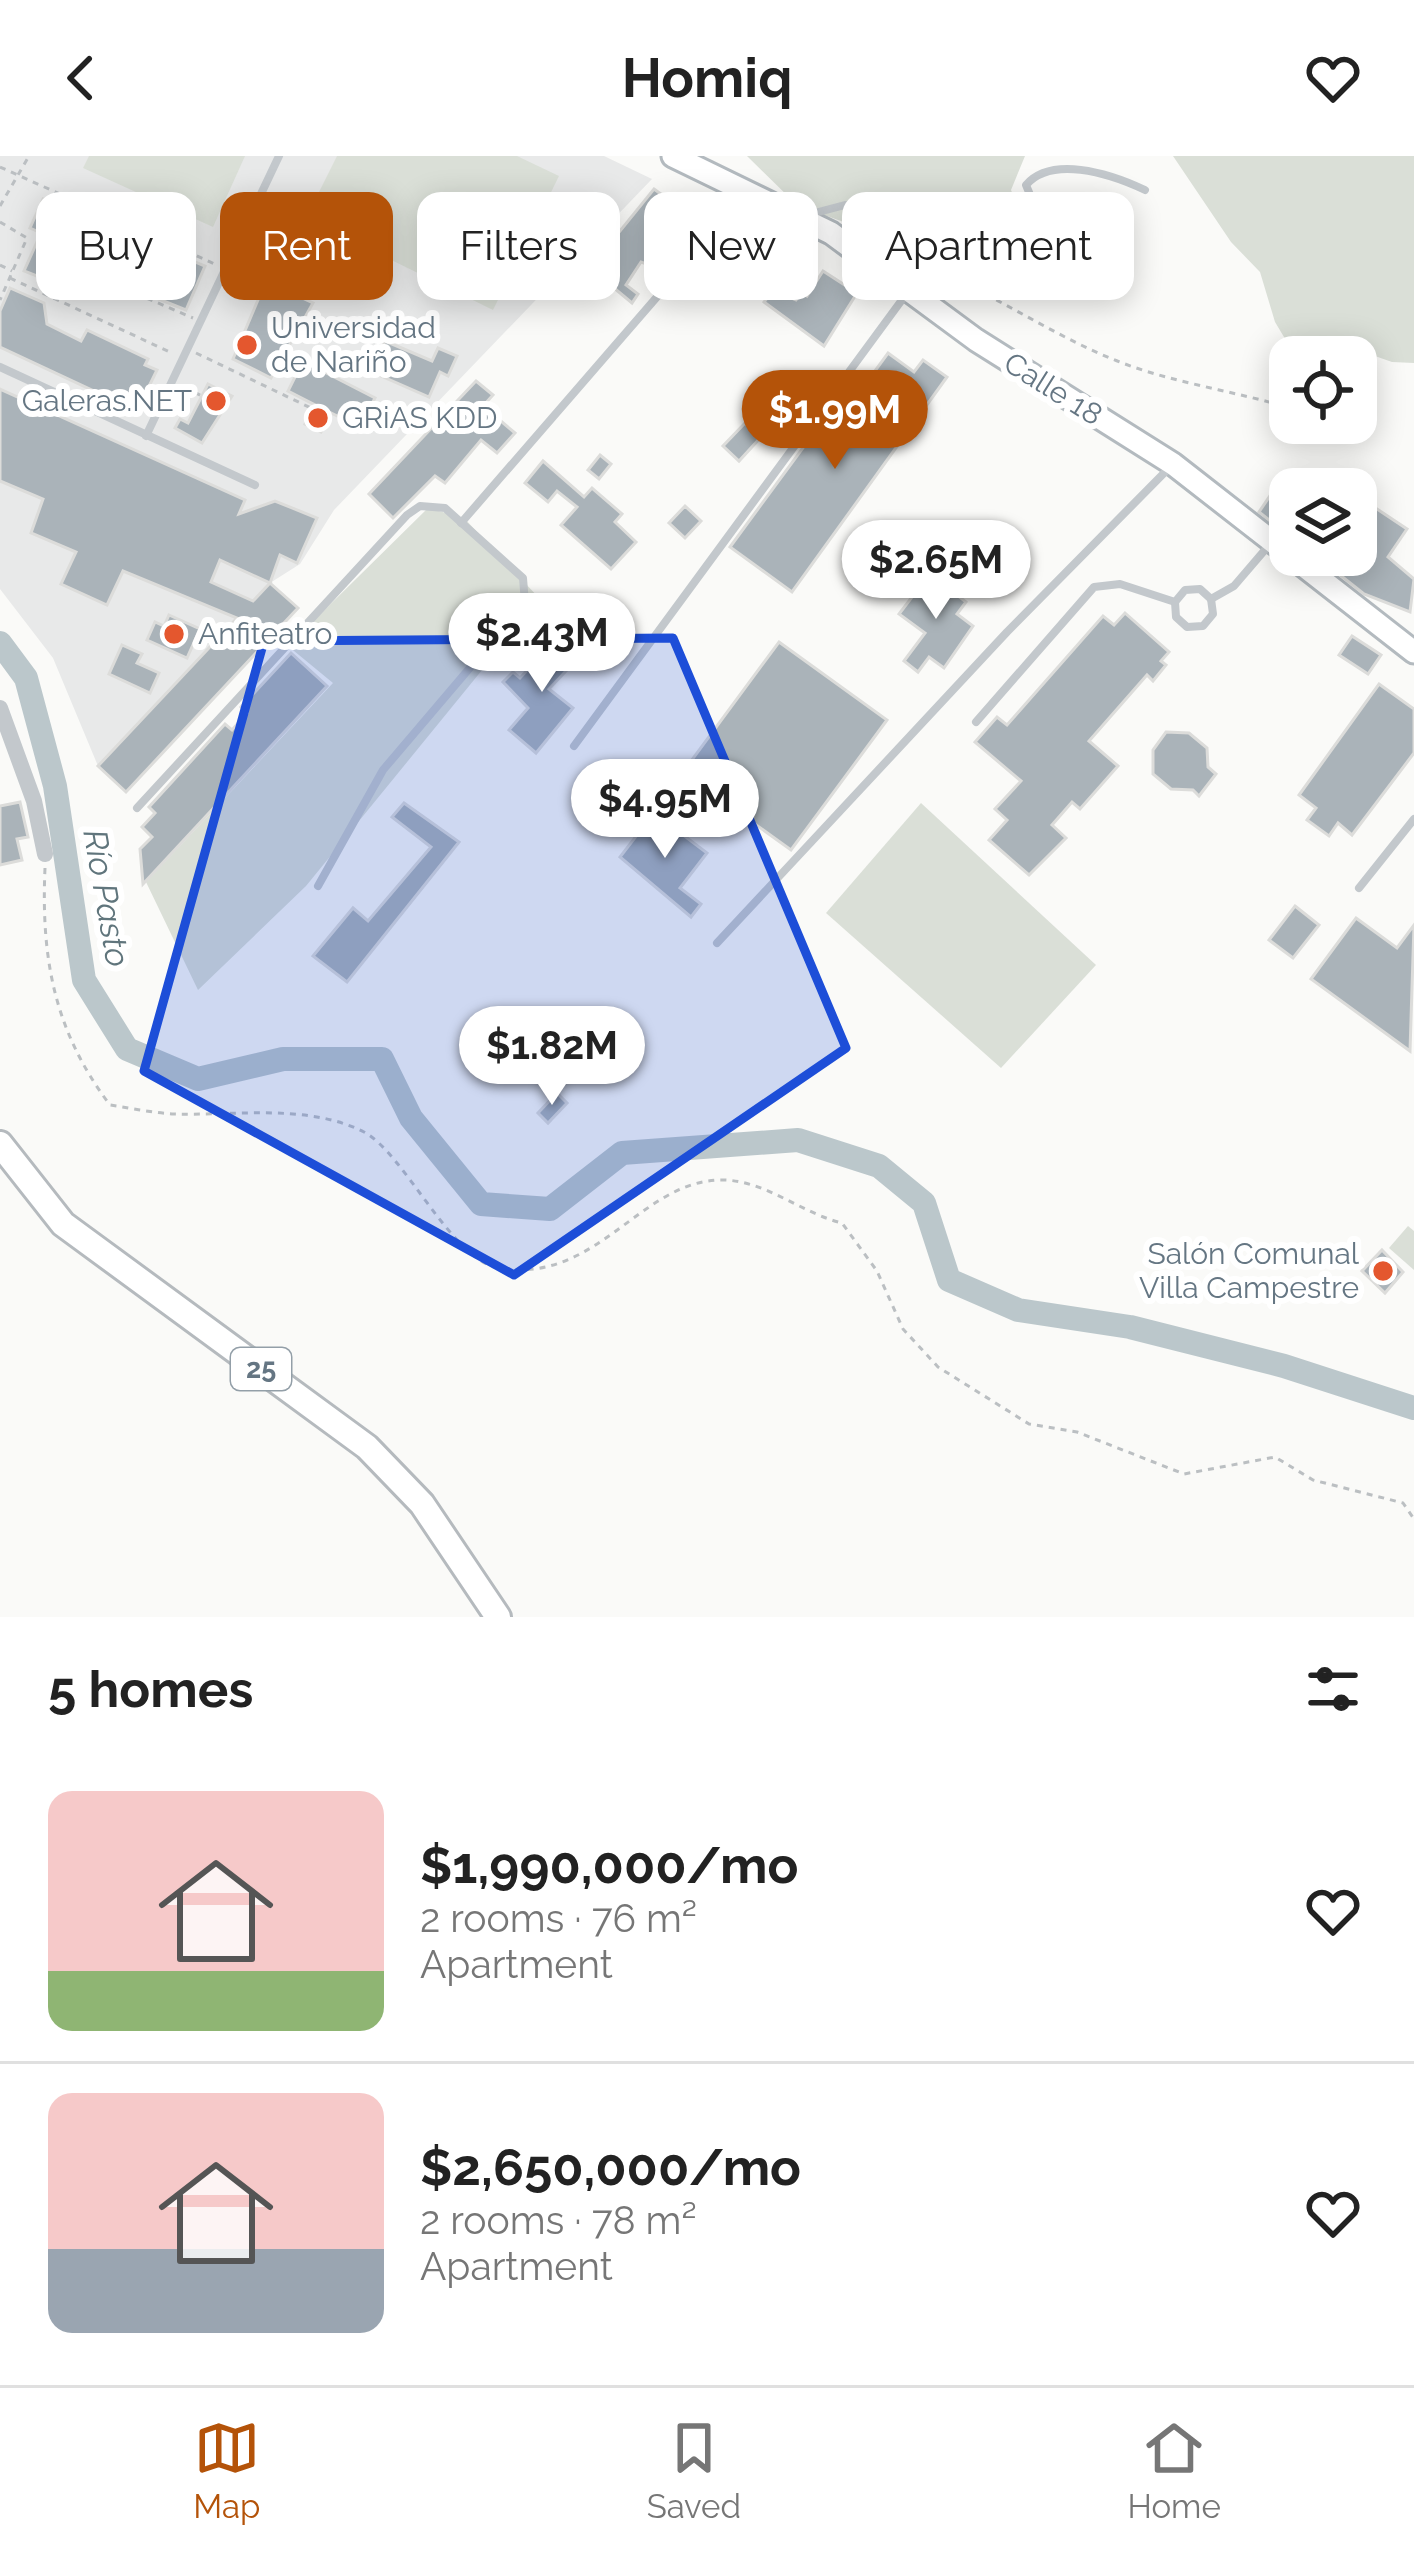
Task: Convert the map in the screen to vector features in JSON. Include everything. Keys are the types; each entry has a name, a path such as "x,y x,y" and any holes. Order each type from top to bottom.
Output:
{"main road":[{"name":"Calle 18","path":"673,156 747,192"},
{"name":"Calle 18","path":"920,300 1173,464 1269,543"},
{"name":"Calle 18","path":"1313,576 1414,652"},
{"name":"25","path":"0,1144 63,1225 367,1447 422,1504 498,1617"}],"street":[{"path":"0,708 34,801 45,854"}],"lane":[{"path":"262,192 279,156"},
{"path":"818,213 845,205 889,225 1004,245 1098,278 1111,272 1114,258 1034,202 1026,185 1036,167 1053,159 1097,167 1145,190"},
{"path":"146,436 220,279"},
{"path":"461,523 654,300"},
{"path":"574,746 902,300"},
{"path":"0,368 255,485"},
{"path":"717,944 1007,632 1173,464"},
{"path":"137,808 413,510 436,506 523,578 525,603 383,770 319,886"},
{"path":"1211,599 1234,586 1269,545"},
{"path":"976,722 1094,587 1120,584 1175,602"},
{"path":"1200,589 1211,599 1213,614 1203,626 1187,627 1176,617 1175,602 1185,590 1200,589"},
{"path":"1359,888 1414,819"}],"path":[{"path":"0,206 29,156"},
{"path":"0,167 56,192"},
{"path":"0,222 27,238 0,300"},
{"path":"0,265 12,275 313,409"},
{"path":"151,300 200,321"},
{"path":"993,300 1111,359 1269,402"},
{"path":"172,380 202,396"},
{"path":"45,854 42,934 55,1000 89,1078 110,1106 176,1114 280,1112 366,1133 456,1237 494,1268 558,1269 666,1198 720,1180 764,1189 819,1217 842,1223 877,1271 903,1329 938,1367 1029,1424 1077,1432 1184,1474 1275,1456 1312,1480 1403,1503 1414,1520"}],"highlighted area":[{"path":"673,638 846,1048 514,1275 144,1071 264,641"}],"shaded area":[{"name":"Universidad de Nariño","path":"0,156 604,156 652,179 620,212 620,192 417,192 417,300 536,300 334,510 300,564 270,583 98,766 53,658 0,589"},
{"path":"89,156 245,156 229,192 220,192 220,211 213,227 196,219 196,192 136,192 83,168"},
{"path":"337,156 517,156 559,176 551,192 417,192 417,273 393,261 393,192 319,192"},
{"path":"747,156 1025,156 1012,192 842,192 842,221 818,213 818,192 784,192"},
{"path":"1173,156 1414,156 1414,363 1377,357 1377,336 1283,336 1260,272 1231,242"},
{"path":"473,300 498,300 493,310"},
{"path":"428,508 464,518 540,599 306,886 198,990 146,882 333,683 288,646"},
{"path":"921,803 1096,965 1001,1068 826,913"},
{"path":"1408,1226 1414,1231 1414,1270 1389,1248"}],"building":[{"path":"644,201 644,263 626,285 638,294 632,303 620,293 620,231"},
{"path":"36,244 36,276 24,271"},
{"path":"196,262 205,266 196,287"},
{"path":"823,271 842,283 842,300 853,300 824,346 764,302 818,300"},
{"path":"10,288 44,303 47,324 81,341 87,330 148,359 145,365 157,370 137,411 0,347 0,311"},
{"path":"161,300 190,300 186,310"},
{"path":"258,300 313,303 271,378 233,359"},
{"path":"385,341 432,361 438,348 457,356 448,376 440,372 429,397 372,372"},
{"path":"888,353 914,372 923,360 947,377 792,592 730,547 819,426 829,434"},
{"path":"303,361 375,398 360,427 331,413 321,432 305,424 315,405 288,391"},
{"path":"476,381 493,395 483,406 515,433 497,453 481,440 445,483 435,476 393,518 369,494"},
{"path":"208,384 232,396 202,443 175,428 180,419 188,423"},
{"path":"0,389 245,500 239,514 275,501 317,518 297,563 280,555 270,583 298,608 126,792 98,766 237,618 123,571 107,605 61,584 76,552 31,533 43,499 0,481","holes":["220,560 270,583 253,601 211,582"]},
{"path":"745,423 761,437 739,461 723,446"},
{"path":"600,455 611,464 599,479 588,470"},
{"path":"543,461 584,497 592,488 622,514 615,522 636,542 611,569 561,525 577,507 557,491 548,502 525,483"},
{"path":"1269,497 1269,520 1259,512"},
{"path":"685,506 701,521 685,538 669,523"},
{"path":"1377,509 1407,529 1388,557 1414,579 1410,612 1364,594 1341,576 1377,576"},
{"path":"935,567 945,574 939,581 966,602 957,614 973,626 944,668 929,657 918,672 904,661 925,633 899,614"},
{"path":"1125,613 1169,652 1161,661 1166,665 1153,681 1147,675 1089,741 1118,766 1080,809 1072,802 1052,825 1066,838 1029,875 989,840 1007,820 995,809 1021,781 975,742 997,717 1007,725 1103,616 1114,625"},
{"name":"Anfiteatro","path":"169,615 200,629 187,658 147,640 155,622 164,626"},
{"path":"559,636 581,655 549,689 573,708 536,753 509,730 528,708 503,682 513,672 520,678"},
{"path":"1352,636 1381,655 1368,674 1339,655"},
{"path":"779,642 887,720 791,850 683,772"},
{"path":"122,645 142,654 137,663 159,673 150,693 109,674"},
{"path":"291,653 327,686 143,884 140,849 152,837 142,827 155,813 149,807 225,724 232,730 247,713 241,707"},
{"path":"1379,684 1414,709 1414,753 1352,835 1338,823 1329,836 1307,820 1316,808 1299,795"},
{"path":"1166,732 1189,733 1207,748 1208,767 1216,774 1199,796 1193,790 1171,789 1153,774 1153,750"},
{"path":"20,802 28,837 17,839 22,860 0,865 0,806"},
{"path":"404,803 459,842 347,982 313,956 353,908 368,921 431,847 392,817"},
{"path":"654,813 707,853 680,888 701,904 691,917 620,857"},
{"path":"1295,906 1319,925 1293,958 1269,940"},
{"path":"1356,918 1397,948 1414,925 1410,1051 1311,979"},
{"path":"557,1093 567,1103 548,1123 538,1113"},
{"name":"Salón Comunal Villa Campestre","path":"1382,1250 1403,1272 1385,1293 1362,1271"}],"waterway":[{"name":"Río Pasto","path":"0,643 26,678 55,786 84,980 127,1049 198,1079 283,1059 382,1059 411,1118 481,1204 550,1209 622,1153 798,1140 879,1166 924,1203 949,1280 1018,1310 1130,1327 1284,1366 1414,1408"}],"place":[{"name":"Universidad de Nariño","path":"247,345"},
{"name":"Galeras.NET","path":"216,401"},
{"name":"GRiAS KDD","path":"318,418"},
{"name":"Anfiteatro","path":"174,634"},
{"name":"Salón Comunal Villa Campestre","path":"1383,1271"}]}
